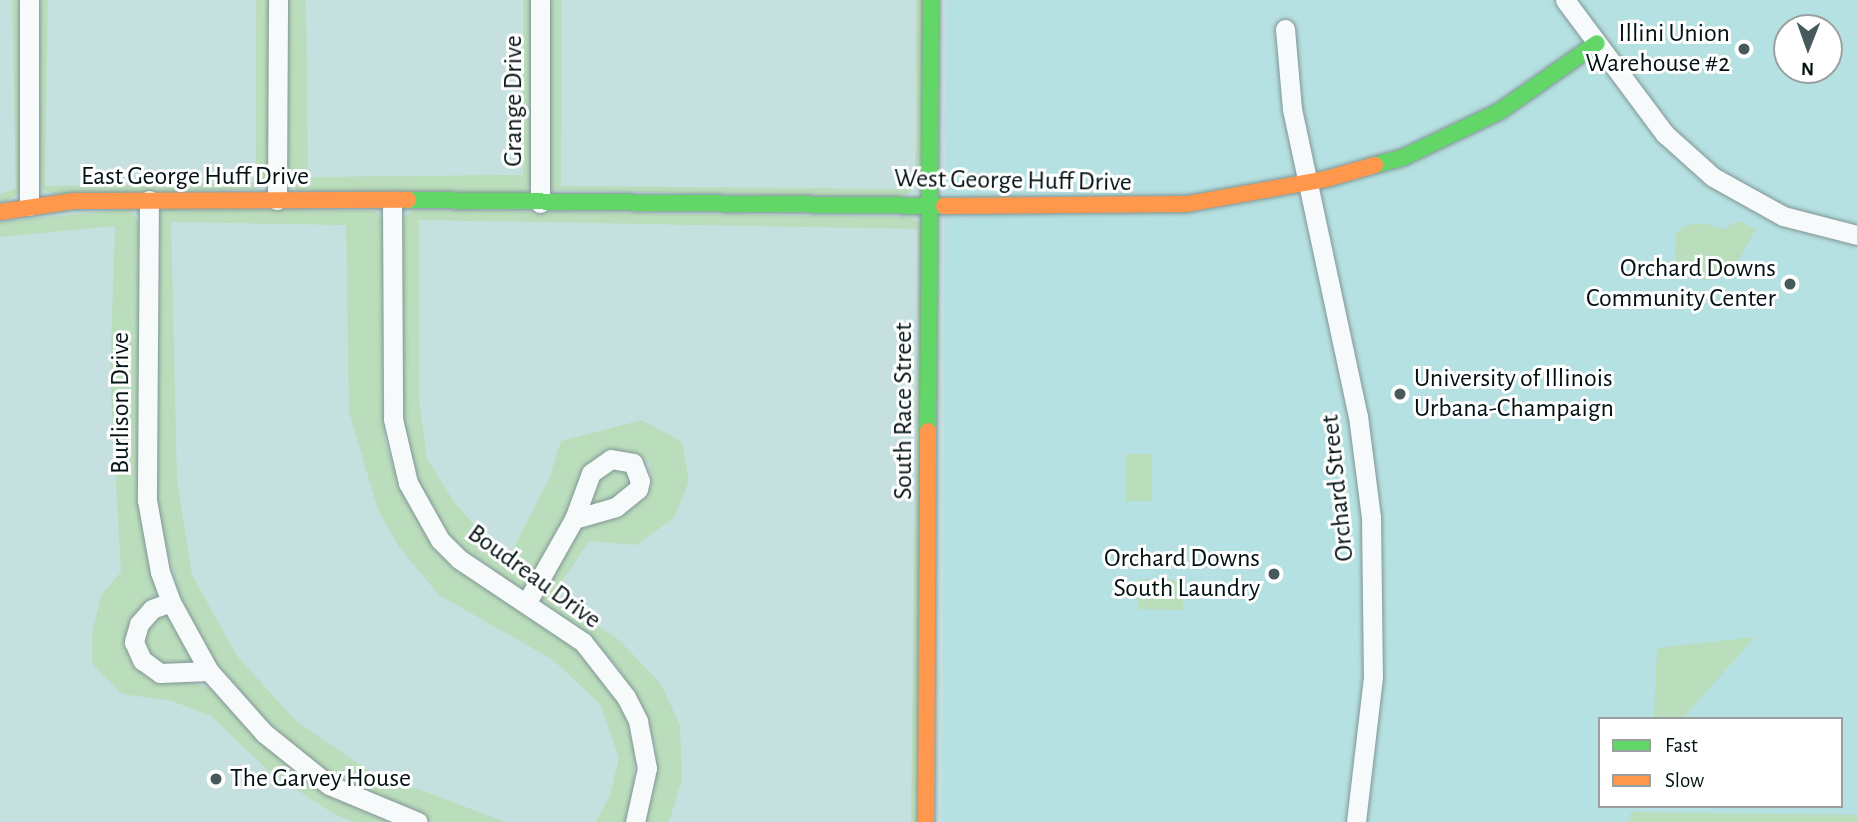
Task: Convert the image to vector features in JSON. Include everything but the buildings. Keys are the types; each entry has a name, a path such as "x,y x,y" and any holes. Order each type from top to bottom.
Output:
{"street":[{"path":"29,0 29,206"},
{"path":"278,0 278,200"},
{"name":"Grange Drive","path":"540,0 540,203"},
{"name":"South Race Street","path":"926,822 931,0"},
{"path":"1565,0 1665,134 1713,177 1783,216 1857,235"},
{"name":"Orchard Street","path":"1285,29 1292,109 1358,416 1371,517 1373,677 1356,822"},
{"name":"West George Huff Drive","path":"392,203 1143,207 1306,183 1404,157 1455,135 1536,88 1597,43"},
{"name":"East George Huff Drive","path":"0,212 29,206 149,200 392,203"},
{"name":"Burlison Drive","path":"149,200 148,500 160,572 171,602 209,671 264,733 312,772 359,800 418,822"},
{"name":"Boudreau Drive","path":"392,203 393,419 408,483 434,531 458,559 527,601 583,642 626,696 638,721 647,768 635,822"},
{"path":"527,601 574,519"},
{"path":"171,602 152,609 139,624 134,642 142,660 160,673 209,671"}],"shaded area":[{"name":"University of Illinois Urbana-Champaign","path":"946,0 1857,0 1857,822 942,822"}],"green space":[{"path":"12,0 23,0 21,193 0,204 0,194 16,189"},
{"path":"40,0 48,0 45,186 256,182 256,0 273,0 269,181 259,189 58,195 43,190 39,177"},
{"path":"287,0 306,0 308,177 523,175 523,0 535,0 531,186 524,193 297,191 285,171"},
{"path":"549,0 562,0 561,186 912,189 916,150 916,0 924,0 920,183 904,197 553,190 549,184"},
{"path":"162,208 375,211 384,221 388,233 382,394 385,441 396,475 428,534 571,641 620,696 635,749 633,796 626,822 596,822 610,795 619,758 600,704 553,660 439,595 399,547 378,510 349,412 346,225 171,222 177,480 192,575 237,656 295,720 366,769 505,822 436,822 403,811 320,768 281,738 211,657 186,616 158,517 153,467 157,213"},
{"path":"130,209 141,227 158,577 154,597 130,622 129,655 141,669 214,689 238,716 398,822 354,822 334,814 271,773 211,716 172,701 122,694 92,664 92,632 102,594 121,572 110,378 115,226 0,237 0,222"},
{"path":"413,210 908,217 921,223 919,822 911,822 918,229 419,220 419,400 427,459 454,502 491,544 512,551 549,479 561,441 642,420 682,442 689,481 674,518 636,545 589,541 553,595 619,640 661,684 680,725 682,779 669,822 643,822 655,781 656,747 643,714 620,670 592,638 552,615 540,599 572,534 644,498 652,486 650,464 633,452 617,451 572,505 527,586 520,589 448,539 410,468 399,396 401,220"},
{"path":"1739,221 1756,229 1731,274 1705,281 1675,262 1676,233 1685,226 1702,223 1723,229"},
{"path":"1126,454 1152,454 1152,501 1126,501"},
{"path":"604,467 626,467 632,488 619,498 588,507 588,494"},
{"path":"1138,579 1184,580 1183,610 1138,609"},
{"path":"166,611 192,657 192,663 176,669 149,657 145,647 147,627 155,612"},
{"path":"1755,637 1684,717 1654,717 1657,648"},
{"path":"1631,812 1857,815 1857,822 1628,822"}],"traffic: fast":[{"path":"928,431 931,0"},
{"path":"1375,165 1404,157 1500,111 1597,43"},
{"path":"408,200 944,206"}],"traffic: slow":[{"path":"944,206 1187,204 1326,179 1375,165"},
{"path":"0,212 74,201 408,200"},
{"path":"926,822 928,431"}],"place":[{"name":"Illini Union Warehouse #2","path":"1744,49"},
{"name":"Orchard Downs Community Center","path":"1790,284"},
{"name":"University of Illinois Urbana-Champaign","path":"1400,394"},
{"name":"Orchard Downs South Laundry","path":"1274,574"},
{"name":"The Garvey House","path":"216,779"}]}
